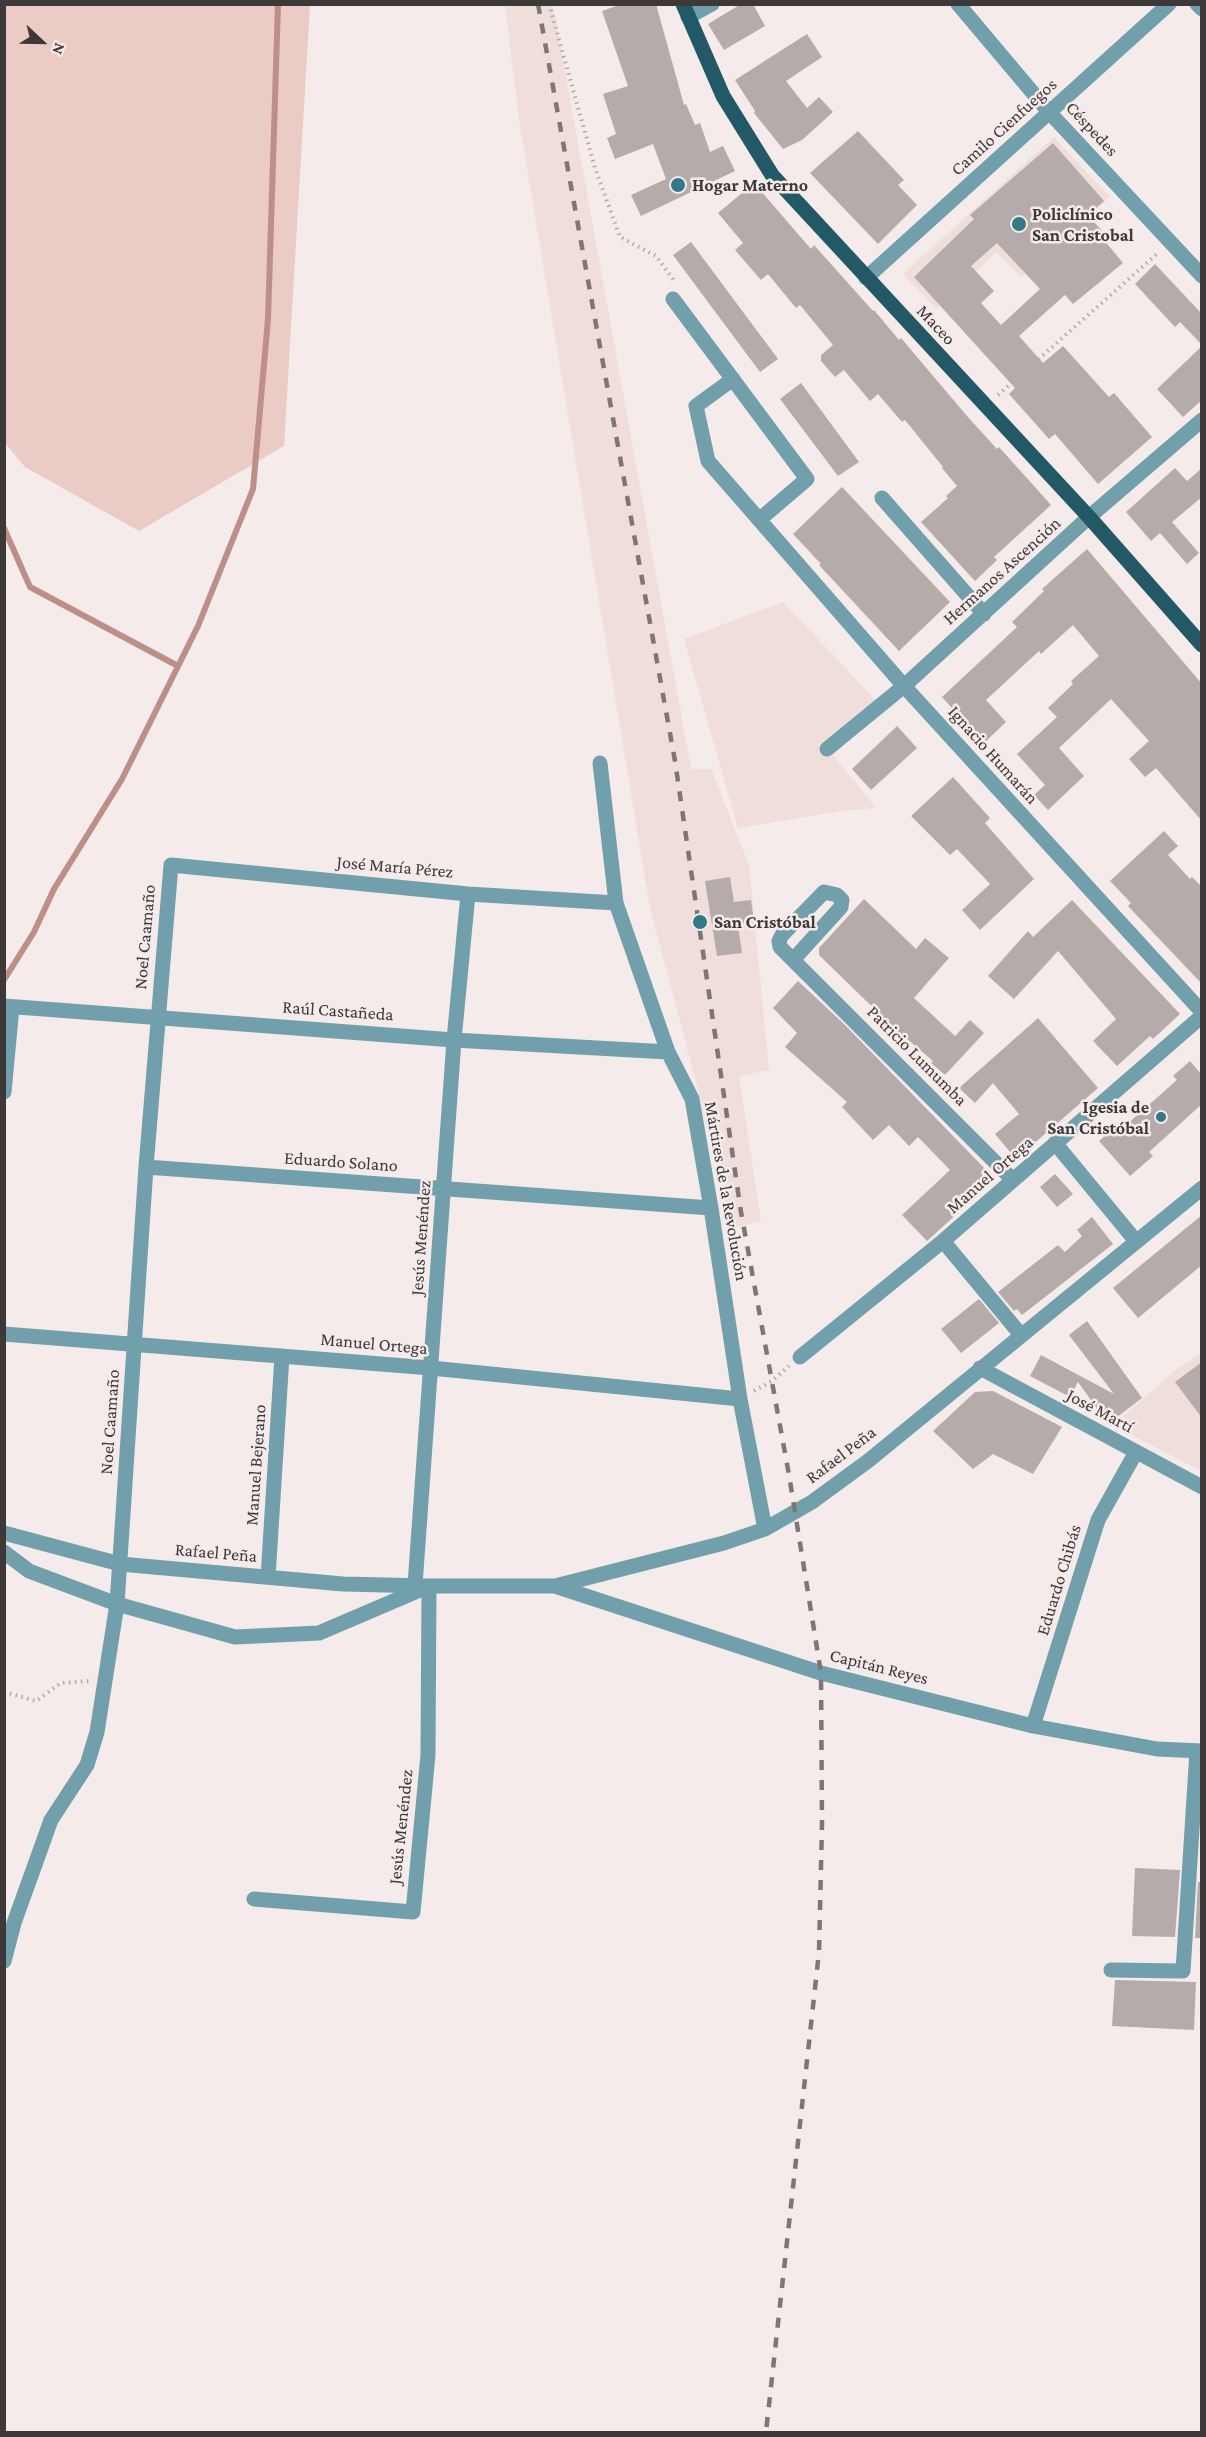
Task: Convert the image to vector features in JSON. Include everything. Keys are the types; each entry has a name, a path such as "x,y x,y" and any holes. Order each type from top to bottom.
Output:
{"main road":[{"name":"Maceo","path":"685,11 723,96 766,166 866,278 1089,517 1202,645"}],"street":[{"path":"685,11 712,4"},
{"name":"Céspedes","path":"958,4 1049,112 1202,276"},
{"name":"Camilo Cienfuegos","path":"866,278 1169,4"},
{"path":"1197,4 1202,9"},
{"path":"674,299 807,479 759,520"},
{"name":"Ignacio Humarán","path":"733,379 696,406 708,461 904,686 1202,1014"},
{"name":"Hermanos Ascención","path":"827,749 904,686 1089,517 1202,420"},
{"path":"882,498 984,614"},
{"name":"Mártires de la Revolución","path":"600,763 616,903 668,1052 692,1099 740,1399 765,1529"},
{"name":"José María Pérez","path":"171,865 468,894 616,903"},
{"name":"Noel Caamaño","path":"4,1961 9,1922 51,1820 87,1765 97,1732 117,1604 147,1167 171,865"},
{"name":"Patricio Lumumba","path":"793,960 842,907 842,900 831,892 824,892 782,935 779,941 780,947 793,960 1013,1180"},
{"name":"Jesús Menéndez","path":"254,1899 413,1912 428,1755 422,1586 431,1368 454,1040 468,894"},
{"path":"4,1092 8,1007"},
{"name":"Raúl Castañeda","path":"8,1007 454,1040 668,1052"},
{"name":"Manuel Ortega","path":"800,1357 943,1241 1202,1014"},
{"path":"1056,1143 1135,1240"},
{"name":"Eduardo Solano","path":"147,1167 711,1208"},
{"name":"Rafael Peña","path":"4,1533 120,1564 343,1584 422,1586 555,1586 724,1543 765,1529 812,1502 868,1461 1135,1240 1202,1188"},
{"path":"943,1241 1021,1335"},
{"name":"Manuel Ortega","path":"4,1334 431,1368 740,1399"},
{"name":"Manuel Bejerano","path":"268,1577 282,1356"},
{"name":"José Martí","path":"980,1368 1202,1486"},
{"name":"Eduardo Chibás","path":"1033,1726 1098,1520 1137,1452"},
{"name":"Rafael Peña","path":"4,1552 29,1571 117,1604 235,1637 319,1633 422,1586"},
{"name":"Capitán Reyes","path":"555,1586 821,1673 1033,1726 1157,1749 1199,1751"},
{"path":"1111,1970 1183,1971 1199,1751"}],"path":[{"path":"549,4 595,168 620,237 656,256"},
{"path":"985,406 1170,242"},
{"path":"740,1399 772,1381 800,1357"},
{"path":"4,1692 36,1701 61,1683 105,1680"}],"shaded area":[{"path":"4,5 310,5 284,446 139,531 25,467 5,443"},
{"path":"505,5 553,5 691,769 711,769 749,865 769,1070 739,1076 761,1221 732,1228 650,908 520,126"},
{"name":"Policlínico San Cristobal","path":"1054,137 1110,197 1021,277 996,252 936,309 903,274"},
{"path":"783,602 885,710 833,755 876,808 839,811 738,828 684,639"},
{"path":"1201,1353 1201,1471 1113,1425 1177,1369"}],"building":[{"path":"622,4 656,4 684,105 686,104 695,125 700,123 710,152 723,146 735,171 641,216 631,195 666,179 653,144 615,159 607,138 616,134 603,94 628,86 602,11"},
{"path":"741,4 753,4 765,26 724,50 708,24"},
{"path":"807,34 822,57 786,81 807,108 819,97 833,112 802,140 783,149 754,113 755,111 735,80"},
{"path":"858,131 904,180 898,185 917,205 878,244 810,173"},
{"path":"1053,143 1104,201 1088,215 1102,231 1099,234 1123,263 1073,304 1065,295 1019,336 1043,363 1063,346 1109,397 1114,393 1152,437 1098,484 1055,434 1049,439 1009,394 1015,388 914,277 974,219 970,215","holes":["997,243 1040,289 1001,325 981,303 994,291 971,266"]},
{"path":"754,183 811,249 814,245 899,340 901,338 967,416 997,449 999,447 1051,505 994,557 997,560 975,581 921,522 948,498 946,496 957,486 905,420 902,422 878,394 870,401 844,370 835,377 821,361 821,355 833,345 800,305 796,308 768,274 761,280 735,250 743,243 718,213"},
{"path":"691,242 778,359 760,372 673,255"},
{"path":"1155,264 1202,314 1202,345 1180,322 1175,327 1135,284"},
{"path":"1202,346 1202,400 1183,417 1157,389"},
{"path":"801,383 859,462 838,476 780,399"},
{"path":"1175,468 1187,481 1202,468 1202,497 1172,522 1199,553 1187,564 1160,533 1151,541 1126,512"},
{"path":"842,487 950,602 899,651 793,534"},
{"path":"1087,549 1202,684 1202,821 1156,768 1145,777 1129,759 1149,741 1111,699 1059,748 1084,776 1048,810 1034,795 1045,785 1017,754 1057,717 1048,708 1073,684 1071,681 1099,656 1073,625 1041,654 1039,651 986,700 1006,722 984,743 942,697 1017,627 1012,622 1044,591 1042,589"},
{"path":"897,726 917,748 871,790 852,769"},
{"path":"953,777 990,818 985,823 1034,879 980,930 962,910 990,884 957,849 950,855 911,816"},
{"path":"1164,831 1178,846 1168,855 1190,879 1192,877 1202,887 1202,984 1128,906 1131,903 1110,881"},
{"path":"730,877 734,902 751,900 754,922 738,925 742,953 717,956 705,881"},
{"path":"864,899 916,949 925,938 949,958 914,998 955,1036 970,1020 984,1033 945,1075 931,1063 933,1061 893,1027 819,955 819,948"},
{"path":"1072,900 1180,1014 1153,1039 1150,1036 1117,1066 1093,1041 1116,1019 1058,951 1014,999 988,976 1028,931 1033,937"},
{"path":"798,981 844,1024 992,1176 992,1182 927,1241 902,1215 950,1170 918,1137 909,1146 889,1125 873,1140 842,1107 847,1102 785,1047 797,1033 773,1008"},
{"path":"1038,1018 1098,1088 1016,1159 995,1134 1019,1114 993,1083 975,1103 959,1088"},
{"name":"Igesia de San Cristóbal","path":"1190,1061 1202,1075 1202,1104 1149,1152 1153,1156 1130,1176 1099,1141 1121,1122 1125,1126 1177,1080 1173,1076"},
{"path":"1055,1174 1073,1194 1057,1207 1040,1187"},
{"path":"1202,1215 1202,1265 1138,1318 1113,1288"},
{"path":"1092,1217 1113,1244 1022,1315 1017,1309 1014,1311 998,1292 1058,1245 1065,1252 1082,1236 1077,1230"},
{"path":"979,1299 999,1323 961,1353 941,1329"},
{"path":"1087,1321 1142,1398 1108,1424 1078,1382 1070,1397 1030,1376 1041,1355 1114,1394 1069,1335"},
{"path":"1202,1362 1202,1418 1175,1382"},
{"path":"993,1391 1062,1427 1033,1474 993,1454 973,1469 933,1431 975,1392"},
{"path":"1135,1868 1180,1870 1175,1937 1132,1936"},
{"path":"1198,1882 1202,1882 1202,1938 1195,1938"},
{"path":"1115,1980 1196,1982 1194,2030 1112,2026"}],"waterway":[{"path":"4,980 34,932 54,889 122,779 198,626 253,489 268,319 278,4"},
{"path":"4,528 30,587 178,666"}],"railway":[{"path":"538,4 675,761 741,1212 789,1475 821,1673 822,1824 819,1952 766,2432"}],"place":[{"name":"Hogar Materno","path":"678,185"},
{"name":"Policlínico San Cristobal","path":"1019,224"},
{"name":"San Cristóbal","path":"700,922"},
{"name":"Igesia de San Cristóbal","path":"1161,1117"}]}
